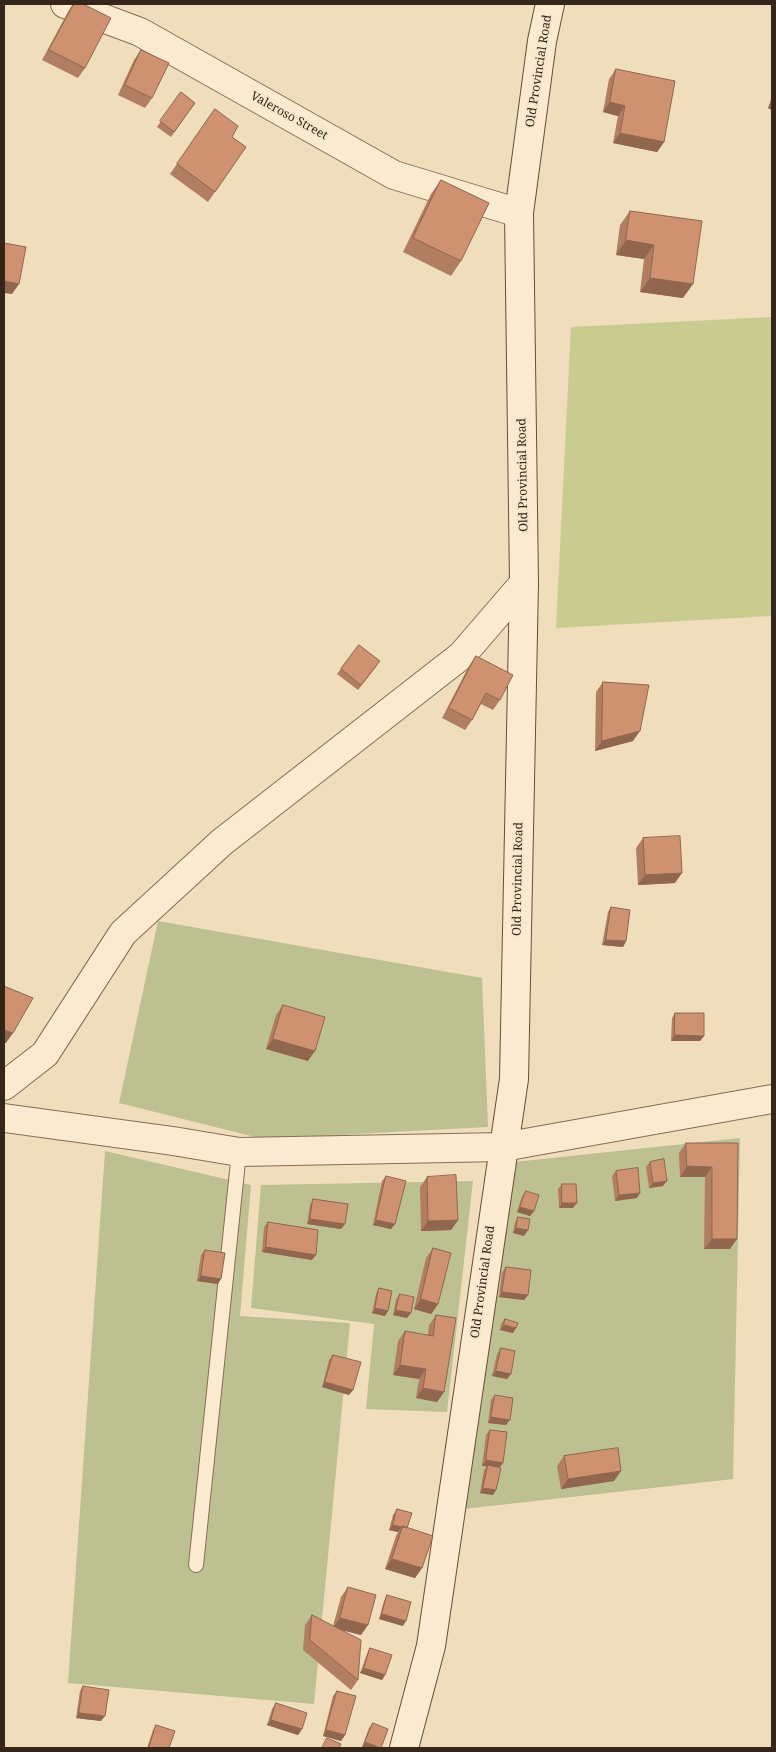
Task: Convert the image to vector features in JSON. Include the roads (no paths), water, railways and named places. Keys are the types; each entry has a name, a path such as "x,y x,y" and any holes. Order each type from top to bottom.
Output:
{"street":[{"name":"Valeroso Street","path":"65,4 140,32 394,175 519,214"},
{"name":"Old Provincial Road","path":"404,1748 431,1646 514,1079 524,583 519,214 542,41 550,4"},
{"path":"4,1086 45,1054 123,933 222,842 462,655 524,583"},
{"path":"4,1118 239,1152 503,1147 772,1099"}],"lane":[{"path":"196,1565 239,1152"}]}
